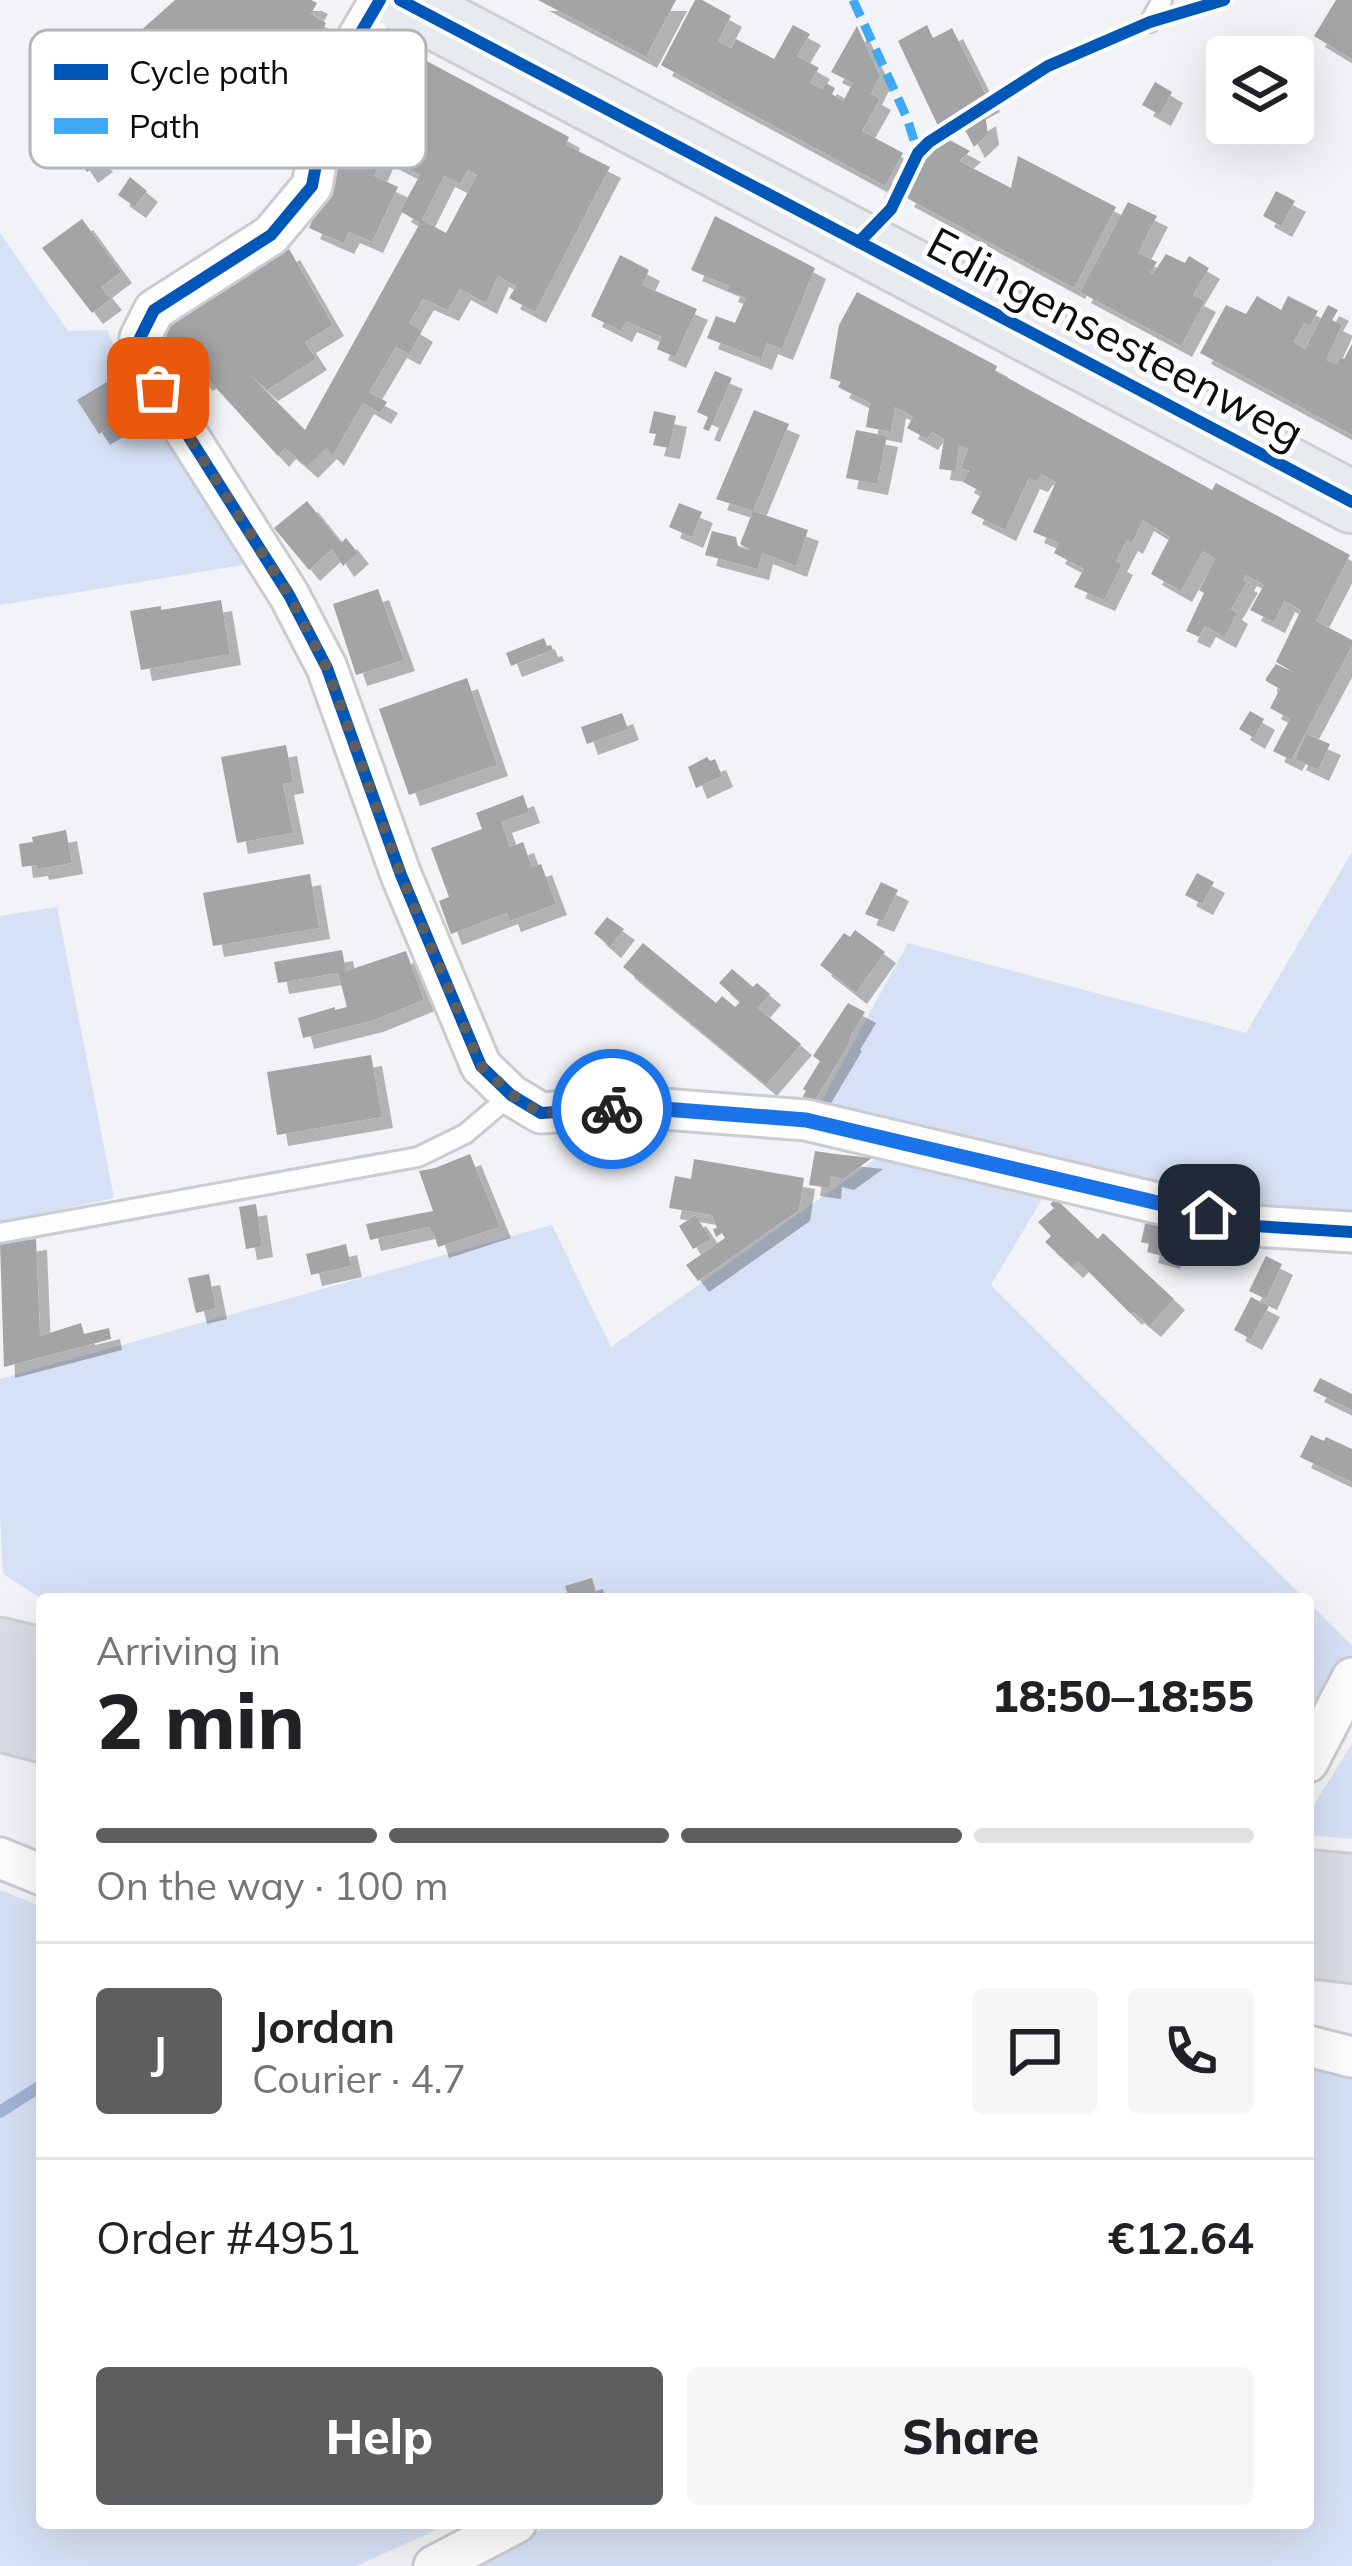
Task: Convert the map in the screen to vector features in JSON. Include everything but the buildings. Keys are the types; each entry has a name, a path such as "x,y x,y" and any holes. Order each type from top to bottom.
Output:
{"highway":[{"path":"0,1652 36,1661"},
{"path":"0,1717 36,1726"},
{"path":"1314,1885 1352,1888"},
{"path":"1314,1945 1352,1949"}],"main road":[{"name":"Edingensesteenweg","path":"400,0 1352,502"}],"street":[{"path":"362,30 380,0"},
{"path":"315,168 312,186 271,235 154,310 140,338 158,388 289,595 327,668 401,875 481,1066 512,1095 541,1113 638,1107 806,1120 1254,1226 1352,1232"},
{"path":"1314,1751 1352,1678"},
{"path":"0,1858 36,1873"},
{"path":"1314,2048 1352,2057"},
{"path":"434,2566 505,2529"}],"lane":[{"path":"1150,22 1162,0"},
{"path":"0,1233 418,1157 465,1134 512,1095"}],"path":[{"path":"891,209 928,142"}],"shaded area":[{"path":"0,233 68,331 107,330 243,565 0,605"},
{"path":"1352,852 1352,1211 1189,1200 820,1104 908,943 1246,1033"},
{"path":"57,907 114,1198 0,1223 0,916"},
{"path":"877,1158 1048,1189 991,1285 1299,1593 36,1595 3,1574 0,1379 552,1225 611,1347"},
{"path":"1314,1608 1352,1645 1352,1655 1314,1712"},
{"path":"1352,1744 1352,1839 1314,1836 1314,1804"},
{"path":"0,1890 36,1905 36,2529 434,2531 356,2566 0,2566"},
{"path":"1314,2066 1352,2075 1352,2566 475,2566 542,2529 1314,2529"}],"waterway":[{"path":"0,2112 36,2089"}],"marked path":[{"path":"853,0 918,153"}],"cycle path":[{"path":"362,30 380,0"},
{"path":"400,0 1352,502"},
{"path":"859,242 891,209 918,153 929,142 1048,66 1150,22 1224,0"},
{"path":"315,168 312,186 271,235 154,310 140,338 158,388 289,595 327,668 401,875 481,1066 511,1095 541,1113 637,1107 806,1120 1254,1226 1352,1232"}],"way so far":[{"path":"158,388 289,595 327,668 401,875 481,1066 512,1095 541,1113 612,1109"}],"route":[{"path":"612,1109 806,1120 1209,1215"}]}
